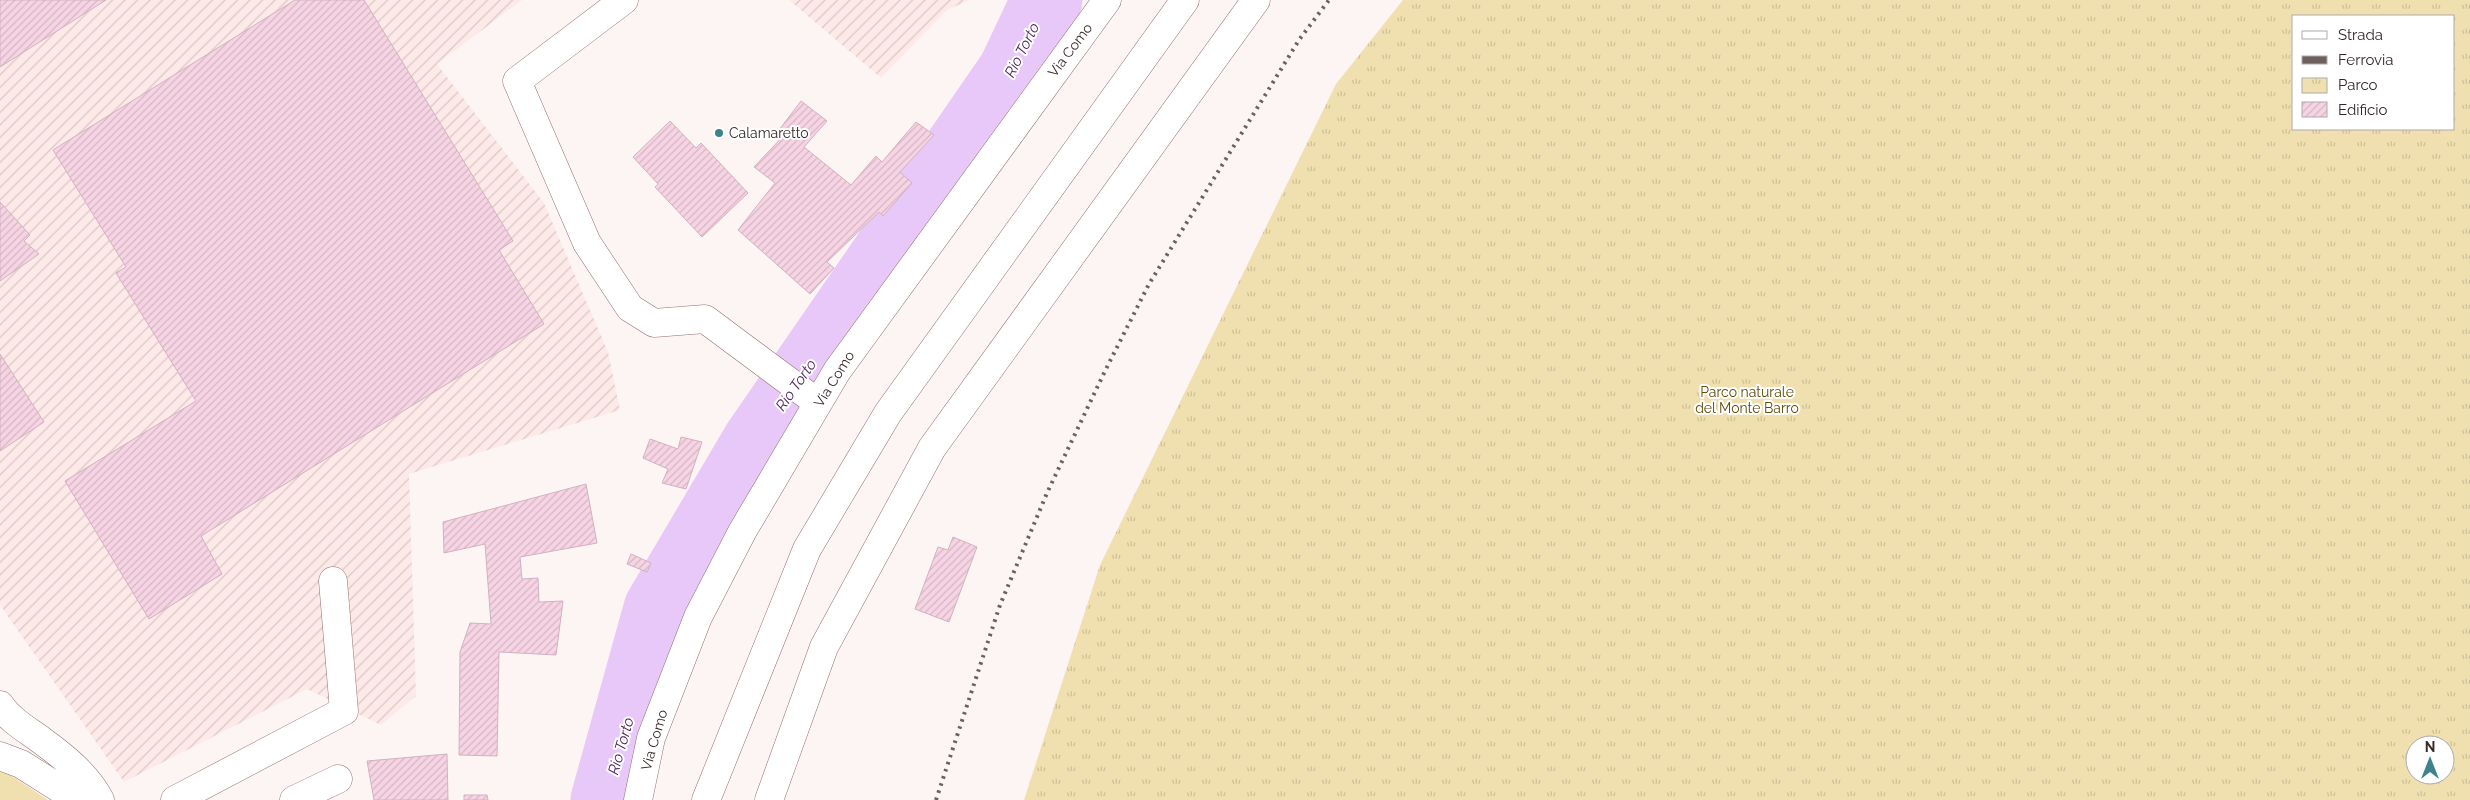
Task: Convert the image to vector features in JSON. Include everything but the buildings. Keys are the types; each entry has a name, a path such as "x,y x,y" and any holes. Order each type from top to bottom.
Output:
{"main road":[{"path":"624,0 517,80 587,243 630,308 654,323 705,319 814,399"},
{"name":"Via Como","path":"638,800 651,738 698,617 814,399 837,371 1107,0"},
{"path":"706,800 807,549 878,430 1185,0"},
{"path":"769,800 824,647 932,448 1256,0"},
{"path":"175,800 344,711 333,581"},
{"path":"0,704 7,716 51,747 91,783 100,800"},
{"path":"0,756 21,764 78,800"},
{"path":"294,800 338,779"}],"shaded area":[{"path":"0,0 522,0 437,64 544,203 608,352 620,410 409,474 416,696 381,725 307,689 124,782 0,605"},
{"path":"789,0 970,0 947,10 881,78"}],"green space":[{"name":"Parco naturale del Monte Barro","path":"1403,0 2470,0 2470,800 1024,800 1100,565 1336,84"},
{"path":"0,768 48,800 0,800"}],"waterway":[{"name":"Rio Torto","path":"606,800 659,609 757,443 1013,72 1047,0"}],"railway":[{"path":"936,800 1000,605 1047,493 1105,371 1149,284 1299,40 1329,0"}],"place":[{"name":"Calamaretto","path":"719,133"}]}
